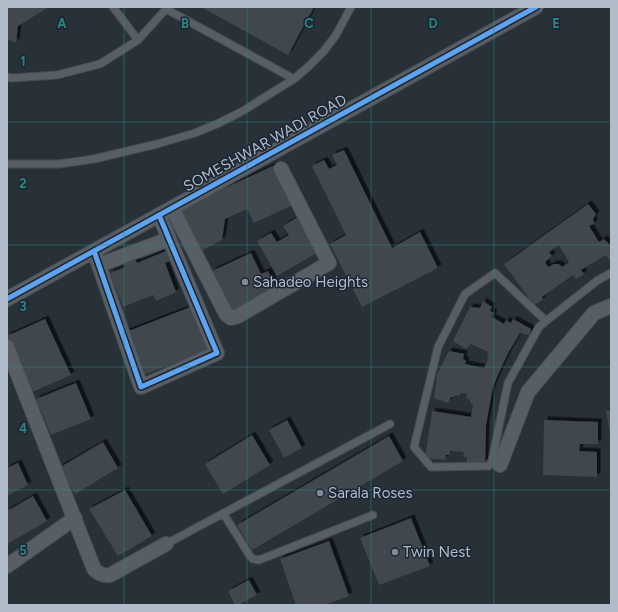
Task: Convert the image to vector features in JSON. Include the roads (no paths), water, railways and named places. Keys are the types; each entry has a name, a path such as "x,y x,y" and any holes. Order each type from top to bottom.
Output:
{"street":[{"name":"SOMESHWAR WADI ROAD","path":"7,299 536,7"},
{"path":"172,208 226,314 231,318 238,316 329,263 281,169"},
{"path":"94,251 141,387 217,354 159,215"},
{"path":"99,265 169,239"},
{"path":"500,465 528,392 594,313 611,306"},
{"path":"7,346 94,569 102,575 110,575 166,544"},
{"path":"7,566 74,518"}],"lane":[{"path":"113,7 138,40"},
{"path":"7,164 58,164 94,159 157,144 219,123 241,112 294,79 309,66 324,51 336,35 350,7"},
{"path":"7,77 57,75 100,64 138,40 167,8 294,79"},
{"path":"546,321 495,273 465,294 438,347 414,447 431,467 489,466 492,461 508,383 539,327 598,280 611,273"},
{"path":"166,544 390,424"},
{"path":"223,513 250,556 253,559 259,560 374,515"}],"place":[{"name":"Sahadeo Heights","path":"245,282"},
{"name":"Sarala Roses","path":"320,493"},
{"name":"Twin Nest","path":"395,552"}]}
